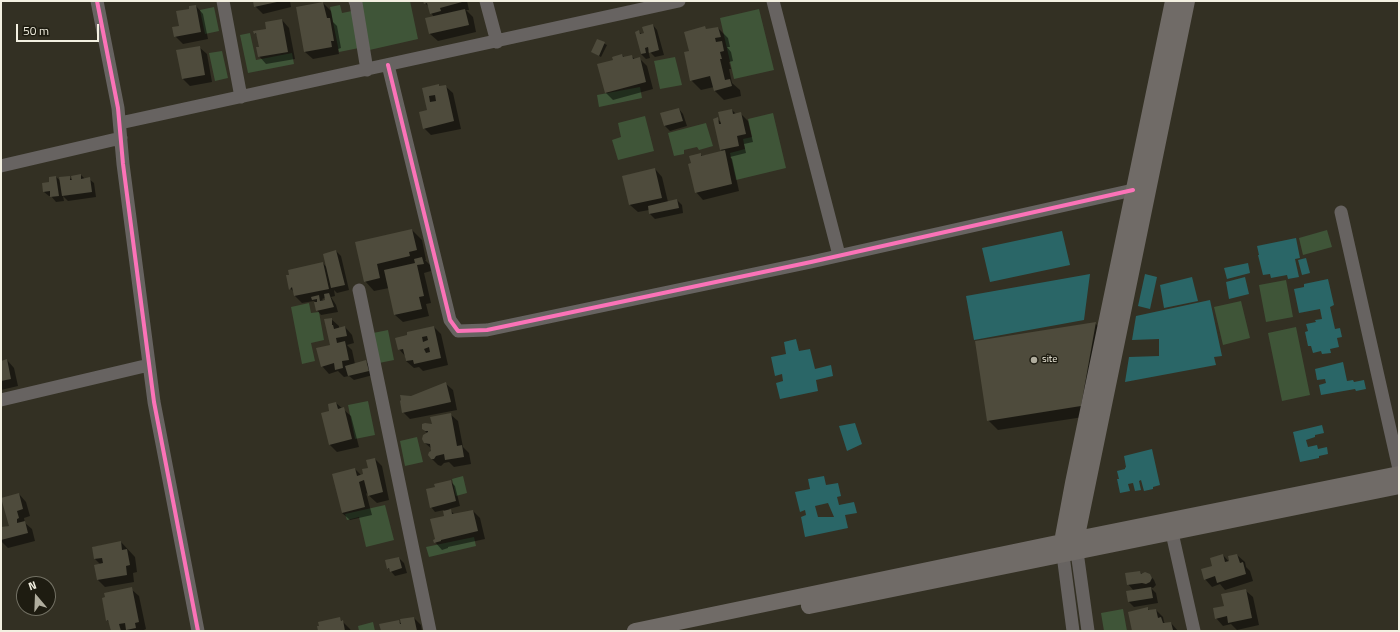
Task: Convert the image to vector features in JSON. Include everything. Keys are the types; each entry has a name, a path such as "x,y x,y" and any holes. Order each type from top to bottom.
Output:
{"main road":[{"path":"1070,547 1072,483 1173,1"},
{"path":"1070,547 1085,493 1187,1"},
{"path":"688,631 1399,474"},
{"path":"635,631 1070,547 1172,533 1399,486"}],"street":[{"path":"97,1 117,101 149,365 164,458 198,631"},
{"path":"223,1 241,97"},
{"path":"355,1 367,70"},
{"path":"486,1 497,42"},
{"path":"120,123 497,42 679,1"},
{"path":"773,1 839,255"},
{"path":"388,65 450,320 458,331 487,330 839,255 1133,190"},
{"path":"1,166 121,138"},
{"path":"1341,212 1399,470"},
{"path":"359,290 430,631"},
{"path":"1,400 149,365"},
{"path":"1172,533 1194,631"},
{"path":"1070,547 1073,631"},
{"path":"1070,547 1088,631"}],"green space":[{"path":"354,1 410,1 418,39 365,51"},
{"path":"340,5 342,13 352,11 359,48 339,52 330,7"},
{"path":"214,7 219,31 205,34 200,10"},
{"path":"759,9 774,70 734,79 720,18"},
{"path":"250,33 256,60 292,53 294,64 248,73 240,35"},
{"path":"222,51 228,78 215,81 209,53"},
{"path":"675,57 682,85 660,89 654,61"},
{"path":"640,87 642,98 599,107 597,95"},
{"path":"773,113 786,168 736,180 730,153 745,149 743,139 752,137 748,119"},
{"path":"645,116 654,151 618,160 612,140 621,137 618,123"},
{"path":"706,123 713,146 699,150 697,147 684,150 684,154 674,156 668,133"},
{"path":"1327,230 1332,247 1303,255 1299,238"},
{"path":"1286,280 1293,317 1266,322 1259,285"},
{"path":"1241,301 1250,338 1223,345 1214,307"},
{"path":"309,303 311,313 319,312 324,340 311,343 315,361 302,364 291,307"},
{"path":"1296,327 1310,395 1282,401 1268,333"},
{"path":"388,330 394,360 379,363 373,333"},
{"path":"368,401 375,435 355,439 348,405"},
{"path":"417,437 423,462 405,466 400,441"},
{"path":"463,476 467,493 456,496 452,479"},
{"path":"385,505 394,540 366,547 359,517 347,520 345,514"},
{"path":"474,537 476,546 429,557 426,547"},
{"path":"1123,609 1127,631 1104,631 1101,613"},
{"path":"373,622 375,631 359,631 358,626"}],"water":[{"path":"1062,231 1070,265 990,282 982,248"},
{"path":"1296,238 1300,258 1295,259 1299,277 1288,279 1287,275 1271,278 1270,274 1263,275 1257,246"},
{"path":"1306,258 1310,273 1302,275 1298,260"},
{"path":"1248,263 1250,273 1227,279 1224,268"},
{"path":"1090,274 1084,320 974,340 966,296"},
{"path":"1145,274 1157,277 1150,309 1138,306"},
{"path":"1192,277 1198,301 1164,308 1160,285"},
{"path":"1245,277 1249,294 1229,299 1226,282"},
{"path":"1328,279 1334,305 1330,307 1335,329 1340,328 1342,337 1337,338 1339,347 1330,349 1331,353 1322,354 1321,351 1313,353 1311,346 1308,346 1305,332 1308,331 1306,324 1322,319 1320,309 1299,313 1294,289 1304,287 1304,284"},
{"path":"1210,300 1222,356 1214,357 1216,365 1125,382 1129,357 1159,356 1159,339 1132,340 1136,316"},
{"path":"796,339 799,351 810,349 815,369 831,365 833,376 816,380 818,391 780,399 776,383 783,381 782,374 775,376 771,357 786,354 784,342"},
{"path":"1343,362 1347,381 1353,380 1354,382 1364,380 1366,389 1356,391 1355,389 1321,395 1319,385 1326,383 1325,379 1317,380 1315,369"},
{"path":"855,423 862,444 847,451 839,426"},
{"path":"1322,425 1324,433 1315,435 1315,437 1306,440 1308,447 1317,445 1318,449 1327,447 1328,454 1319,456 1319,458 1300,462 1293,432"},
{"path":"1152,449 1160,485 1153,487 1153,489 1144,491 1141,480 1139,481 1141,490 1135,491 1133,483 1128,484 1130,491 1120,493 1117,471 1125,469 1126,467 1124,456"},
{"path":"824,476 826,485 838,483 841,496 837,497 839,505 854,502 857,513 845,515 848,528 805,537 801,517 806,515 805,510 800,512 795,492 810,489 808,479","holes":["828,503 834,517 818,517 815,506"]}],"building":[{"path":"253,1 277,1 277,2 254,7"},
{"path":"423,1 462,2 440,8 441,11 430,14 427,3 424,4"},
{"path":"323,2 327,18 330,18 334,41 331,41 332,47 304,52 296,7"},
{"path":"196,5 201,32 174,37 172,27 179,26 176,11 189,9 189,6"},
{"path":"465,9 469,25 429,34 425,18"},
{"path":"282,19 288,52 258,57 256,47 259,47 256,33 254,34 253,31 266,29 265,22"},
{"path":"653,24 659,50 649,53 648,47 645,48 646,53 641,54 635,32 639,30 640,34 644,33 642,27"},
{"path":"705,26 706,29 718,27 721,37 715,38 716,42 722,41 724,51 720,52 722,59 720,59 725,80 730,79 732,86 714,91 710,76 690,81 684,52 689,51 684,32"},
{"path":"597,39 605,42 599,56 591,52"},
{"path":"200,46 205,75 182,79 176,50"},
{"path":"622,54 623,57 632,55 633,59 640,57 646,82 605,93 597,64 613,60 612,57"},
{"path":"439,84 439,86 446,85 454,121 423,129 419,112 427,110 422,88","holes":["435,95 436,101 430,102 429,96"]},
{"path":"679,108 683,121 664,126 660,113"},
{"path":"732,109 733,114 741,112 746,134 737,136 739,146 720,150 713,119 718,117 719,124 721,124 718,112"},
{"path":"725,150 732,184 695,193 688,164 691,163 689,156 701,153 701,156"},
{"path":"655,168 662,198 629,205 622,176"},
{"path":"81,174 81,179 90,177 92,192 62,196 59,177 70,176 70,180 72,180 71,176"},
{"path":"56,176 59,196 50,197 50,191 43,192 42,183 49,182 49,177"},
{"path":"677,199 679,208 649,214 648,206"},
{"path":"412,229 417,250 409,252 410,256 377,264 380,278 364,282 355,242"},
{"path":"336,250 345,285 331,288 323,254"},
{"path":"422,257 424,264 417,265 424,296 419,297 422,309 394,315 384,270 415,263 414,259"},
{"path":"323,262 329,289 294,296 292,287 289,290 286,275 289,275 288,270"},
{"path":"329,293 334,307 316,311 314,302 317,302 317,299 312,300 311,297 319,295 320,301 325,300 324,294"},
{"path":"332,318 332,325 334,329 345,326 347,336 336,338 337,343 345,341 349,360 342,361 343,368 335,370 334,363 321,367 316,348 330,345 324,319"},
{"name":"site","path":"1096,322 1081,406 987,421 975,341"},
{"path":"434,326 441,358 414,364 413,360 406,361 403,349 398,350 395,338 407,335 407,332","holes":["427,336 428,340 423,342 422,337","429,347 430,352 426,353 424,349"]},
{"path":"7,359 11,379 1,381 1,361"},
{"path":"366,360 369,371 348,376 345,366"},
{"path":"446,382 451,402 402,413 400,395 411,396"},
{"path":"336,402 338,409 344,407 352,439 329,445 321,413 329,411 328,404"},
{"path":"451,413 457,446 462,445 464,457 445,460 444,454 431,459 428,455 431,451 430,444 424,443 422,439 423,435 428,431 422,429 422,424 432,424 430,417"},
{"path":"375,458 383,492 368,496 364,480 359,482 365,507 342,513 332,474 355,468 357,476 363,474 362,469 368,468 366,460"},
{"path":"451,480 456,501 430,508 426,489 435,487 434,484"},
{"path":"19,493 23,509 17,511 19,518 17,519 17,523 25,521 28,533 1,540 1,527 9,526 1,498"},
{"path":"451,509 452,514 473,510 478,531 434,543 433,540 435,539 430,519 444,516 443,511"},
{"path":"121,541 122,550 127,549 130,565 126,566 127,575 97,580 94,565 103,563 102,558 94,559 92,547"},
{"path":"1223,554 1225,562 1229,561 1228,556 1237,554 1240,563 1243,562 1246,574 1217,583 1215,576 1204,580 1201,569 1212,566 1210,558"},
{"path":"399,557 402,568 390,572 389,568 387,569 385,560"},
{"path":"1140,571 1141,574 1145,572 1150,574 1152,578 1150,582 1146,584 1142,583 1127,585 1125,573"},
{"path":"132,587 139,622 135,623 136,628 126,630 125,623 119,624 121,631 111,631 108,620 106,621 102,598 105,597 104,593"},
{"path":"1151,587 1153,598 1128,602 1126,591"},
{"path":"1246,589 1252,618 1228,623 1227,616 1215,619 1213,608 1224,606 1221,594"},
{"path":"1148,607 1148,610 1156,609 1158,618 1161,617 1163,623 1171,622 1173,630 1132,631 1128,612"},
{"path":"340,617 341,621 343,620 345,631 318,631 318,622"},
{"path":"414,617 417,631 381,631 379,624 399,620 401,624 400,619"}],"cycle path":[{"path":"97,1 118,108 123,164 154,402 198,631"},
{"path":"388,65 450,320 458,331 487,330 811,262 1133,190"}],"place":[{"name":"site","path":"1034,360"}]}
